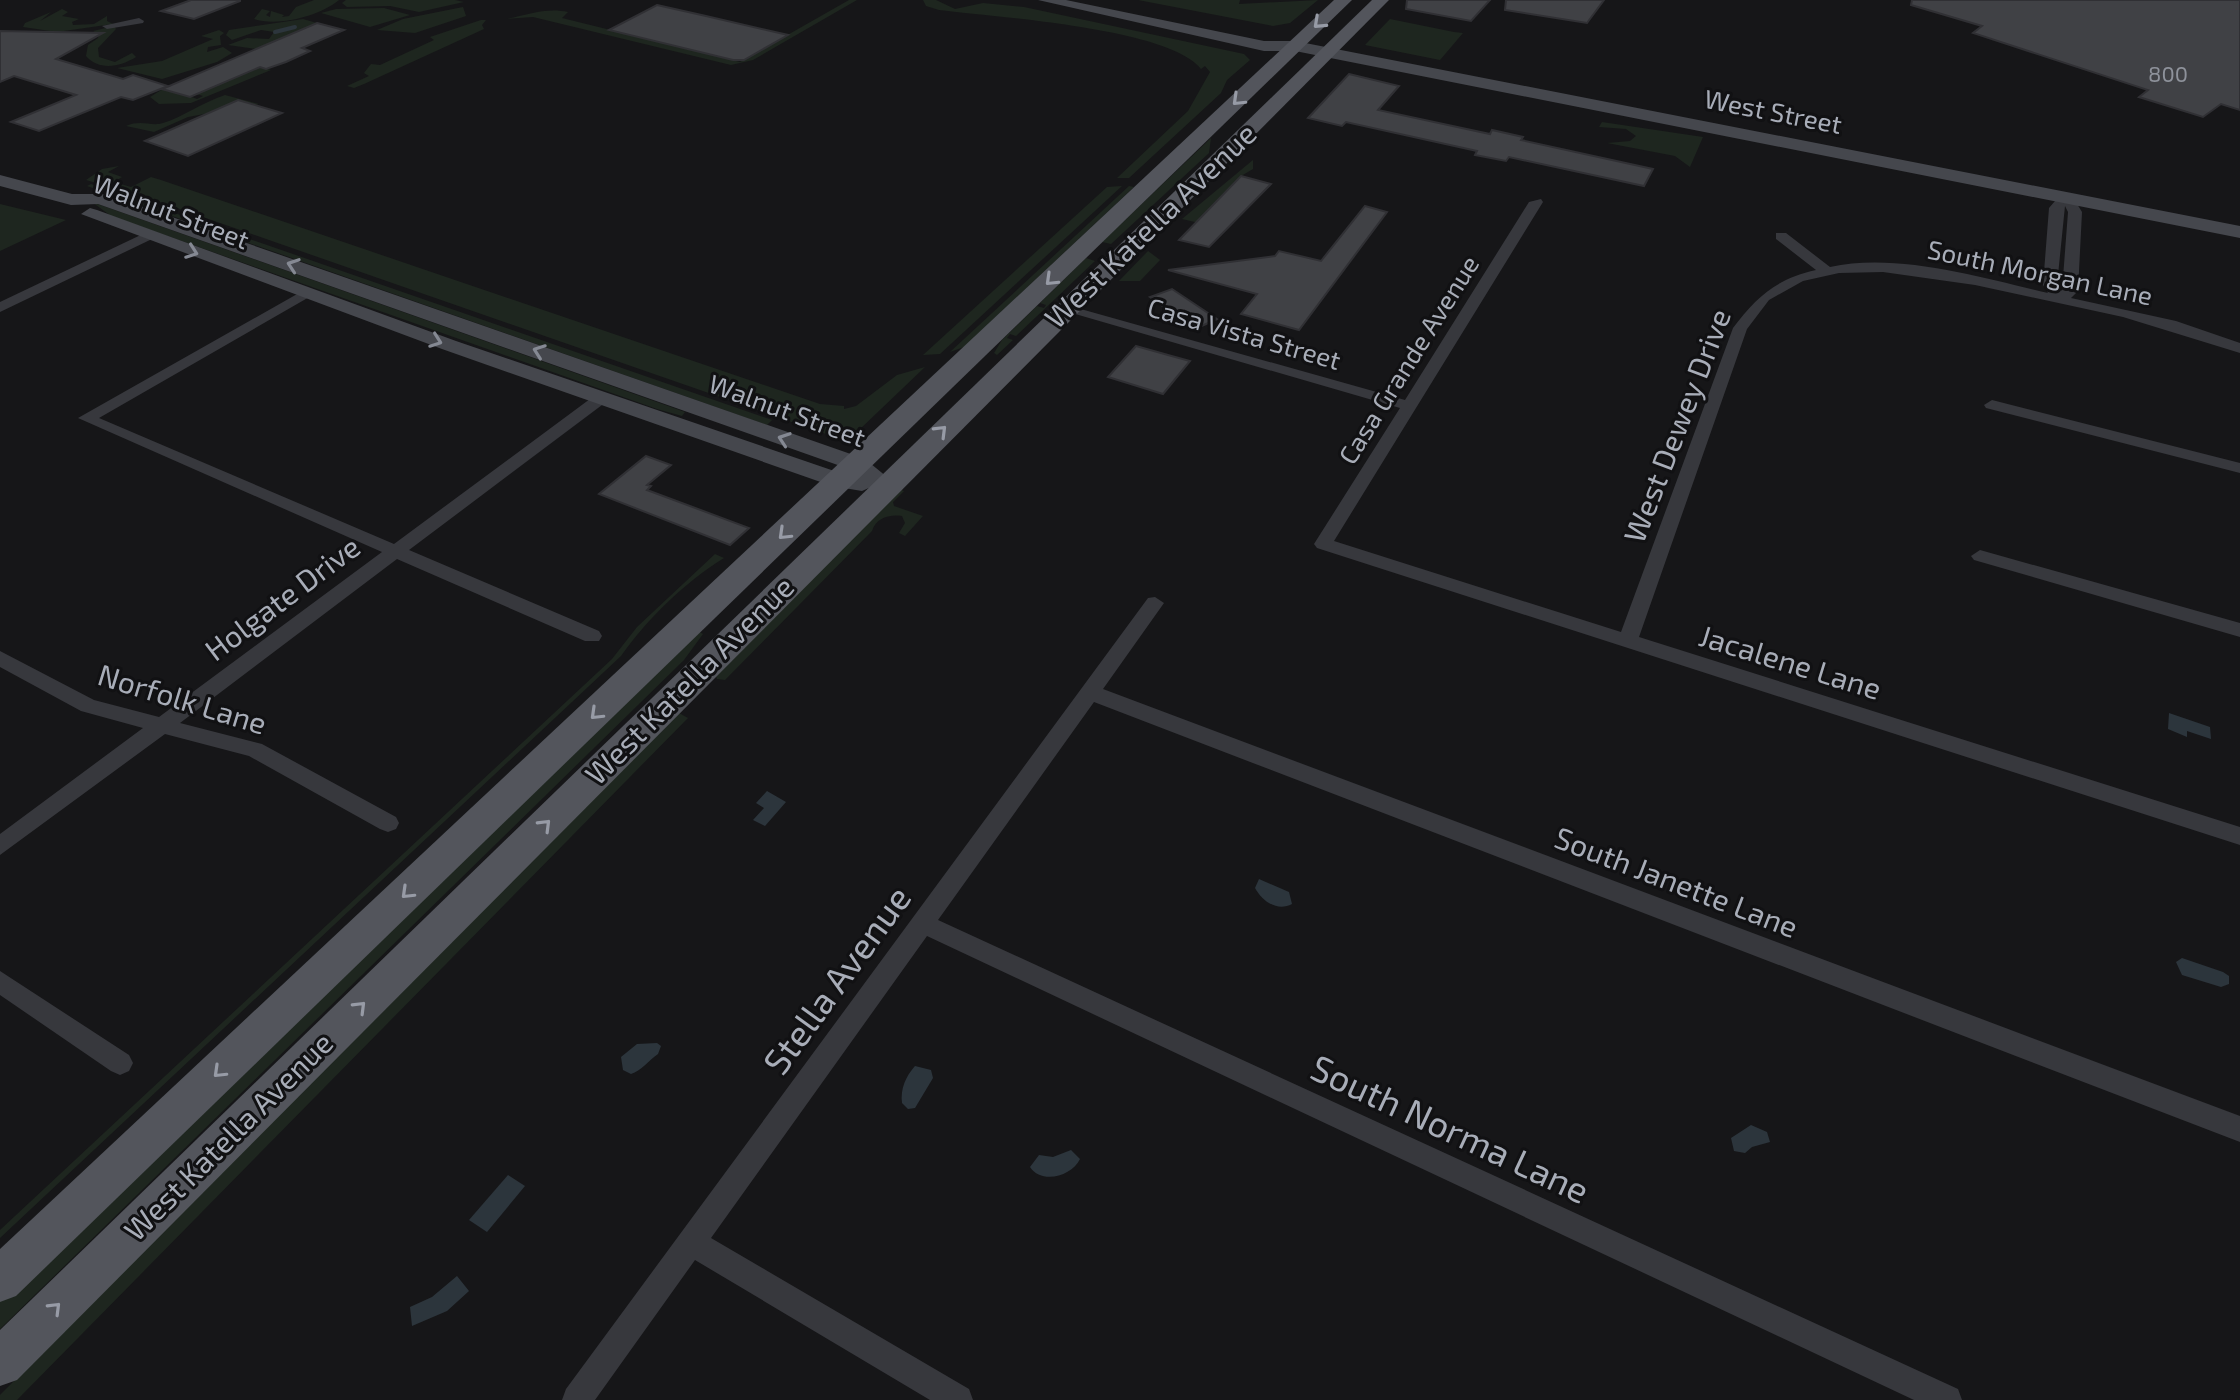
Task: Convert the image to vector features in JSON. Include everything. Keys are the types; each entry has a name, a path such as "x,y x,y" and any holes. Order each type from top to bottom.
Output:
{"main road":[{"name":"West Katella Avenue","path":"0,1363 861,477 1344,0"},
{"name":"West Katella Avenue","path":"0,1280 861,477 1065,309 1381,0"}],"street":[{"path":"1045,0 1264,46 1295,46"},
{"path":"1095,0 1276,35 1295,46"},
{"path":"107,26 139,21"},
{"name":"West Street","path":"1295,46 2240,232"},
{"name":"Walnut Street","path":"0,180 71,200 100,198 861,477"},
{"path":"2066,197 2075,212 2072,275 2071,291 2060,299 2050,285 2056,208 2066,197"},
{"name":"Walnut Street","path":"71,200 77,209 147,236 600,399 861,477"},
{"name":"Casa Grande Avenue","path":"1323,544 1536,202"},
{"path":"0,308 147,236"},
{"path":"1781,236 1827,271"},
{"name":"South Morgan Lane","path":"1827,271 1874,268 1919,271 2165,323 2240,348"},
{"name":"West Dewey Drive","path":"1627,643 1746,316 1777,288 1827,271"},
{"path":"306,293 86,418 592,636"},
{"name":"Casa Vista Street","path":"1065,309 1410,406"},
{"name":"Holgate Drive","path":"0,846 600,399"},
{"path":"1992,405 2240,468"},
{"name":"Jacalene Lane","path":"1323,544 2240,836"},
{"path":"1980,556 2240,630"},
{"name":"Stella Avenue","path":"577,1400 1155,603"},
{"name":"Norfolk Lane","path":"0,658 88,706 255,750 388,823"},
{"name":"South Janette Lane","path":"1090,692 2240,1129"},
{"name":"South Norma Lane","path":"922,923 1947,1400"},
{"path":"0,982 120,1063"},
{"path":"691,1242 958,1400"}],"shaded area":[{"path":"314,0 339,0 321,11 286,21 254,19 262,9 270,11 266,15 270,17 271,11 284,15 282,17 289,16 296,7"},
{"path":"346,0 464,2 419,12 390,6 347,7 342,3"},
{"path":"849,0 857,0 753,60 731,65 533,17 506,19 544,11 568,12 562,18 740,62"},
{"path":"923,0 936,0 955,9 983,3 1024,7 1244,54 1250,60 1227,80 1221,93 1129,178 1117,178 1188,111 1210,72 1205,66 1201,69 1183,55 1155,43 1119,34 939,10 926,6"},
{"path":"1138,0 1240,0 1239,4 1318,0 1290,23 1273,26"},
{"path":"463,7 466,16 415,33 377,30 403,19"},
{"path":"384,8 410,15 370,27 321,13 336,9"},
{"path":"62,9 68,12 62,16 79,19 72,22 73,25 94,24 107,16 107,21 113,24 57,32 23,27 25,23 51,12 40,21"},
{"path":"303,19 317,23 256,49 228,45 247,38 269,39 274,32 261,30 232,40 226,35 229,30"},
{"path":"1390,19 1463,33 1440,60 1365,45"},
{"path":"486,20 482,25 484,29 364,84 354,88 347,86 369,76 364,73 371,64 380,65 434,40 430,37"},
{"path":"114,26 116,29 98,48 99,57 115,62 132,53 136,57 110,66 91,61 86,56 88,45 99,34 93,31"},
{"path":"219,30 224,33 220,36 221,45 208,47 207,52 223,47 232,53 217,62 162,79 117,68 162,61 213,39 201,36"},
{"path":"260,67 271,70 191,103 159,104 150,97 166,87 197,99 203,96 196,94"},
{"path":"225,95 259,104 188,117 154,132 126,126 163,123"},
{"path":"1602,122 1703,137 1690,167 1675,156 1607,143 1630,141 1636,136 1626,129 1599,127"},
{"path":"1211,138 1209,153 1111,244 1102,242"},
{"path":"1253,160 1253,169 1241,176 1199,223 1182,219"},
{"path":"119,166 108,172 122,177 114,182 131,187 151,177 161,180 820,404 844,406 844,409 856,406 897,375 925,367 858,431 832,436 151,199 86,180 102,169"},
{"path":"91,184 772,420 767,425 87,186"},
{"path":"1122,186 940,354 923,355 1107,187"},
{"path":"1129,186 1134,187 964,347 950,352"},
{"path":"92,202 685,412 682,416 657,409 111,216"},
{"path":"0,204 66,220 0,251"},
{"path":"1148,251 1160,260 1140,281 1119,281"},
{"path":"1086,258 1095,261 1016,336 1010,334 1007,338 1013,340 997,355 994,353 1002,340 1037,306 1044,308 1046,305 1040,303"},
{"path":"899,489 904,491 893,502 894,506 923,516 905,536 899,533 905,523 902,516 888,516 880,520 725,680 717,679 716,676"},
{"path":"715,554 724,558 668,602 621,656 0,1238 0,1230 612,659 637,627"},
{"path":"698,631 703,634 684,660 0,1329 0,1301"},
{"path":"679,713 688,718 17,1400 0,1400 0,1395"},
{"path":"2169,713 2210,727 2211,739 2187,731 2187,737 2168,729"},
{"path":"767,791 786,802 765,826 753,820 764,808 756,803"},
{"path":"1259,879 1289,892 1292,904 1281,907 1266,901 1255,888"},
{"path":"2182,958 2223,972 2229,976 2229,984 2221,987 2182,975 2176,962"},
{"path":"657,1043 661,1046 658,1054 642,1068 631,1074 623,1070 621,1057 637,1044"},
{"path":"915,1066 931,1070 933,1078 915,1108 908,1109 902,1103 902,1093 906,1078"},
{"path":"1751,1125 1767,1132 1770,1142 1752,1147 1745,1153 1734,1151 1731,1138"},
{"path":"1071,1150 1080,1159 1064,1174 1042,1176 1030,1167 1039,1155 1053,1157"},
{"path":"508,1175 525,1186 487,1232 469,1220"},
{"path":"457,1276 469,1291 447,1311 412,1326 410,1307 432,1297"}],"building":[{"path":"191,0 240,1 194,19 161,11"},
{"path":"1407,0 1490,0 1471,21 1406,9"},
{"path":"1506,0 1604,0 1587,23 1505,10"},
{"path":"1912,0 2240,0 2240,110 2221,104 2203,117 2139,97 2148,90 1973,33 1982,26 1911,5"},
{"path":"657,5 788,35 744,60 733,60 609,30"},
{"path":"317,23 344,30 302,48 310,51 286,62 266,69 260,67 190,97 162,89"},
{"path":"0,31 103,33 56,59 123,79 133,75 168,86 133,100 121,97 39,131 11,122 76,95 14,76 0,82"},
{"path":"1349,74 1399,86 1378,110 1490,134 1492,130 1523,137 1521,140 1653,169 1644,186 1509,157 1506,161 1475,155 1477,151 1346,122 1342,126 1308,118"},
{"path":"238,100 282,113 188,156 145,141"},
{"path":"1241,176 1271,184 1209,247 1179,240"},
{"path":"1365,206 1387,212 1299,330 1241,314 1257,294 1168,270 1275,256 1279,251 1321,261"},
{"path":"1172,289 1217,319 1195,329 1150,297"},
{"path":"1136,346 1190,361 1163,394 1108,377"},
{"path":"646,456 671,465 647,485 651,486 647,490 749,528 730,545 599,494"}],"waterway":[{"path":"275,32 295,27"}]}
